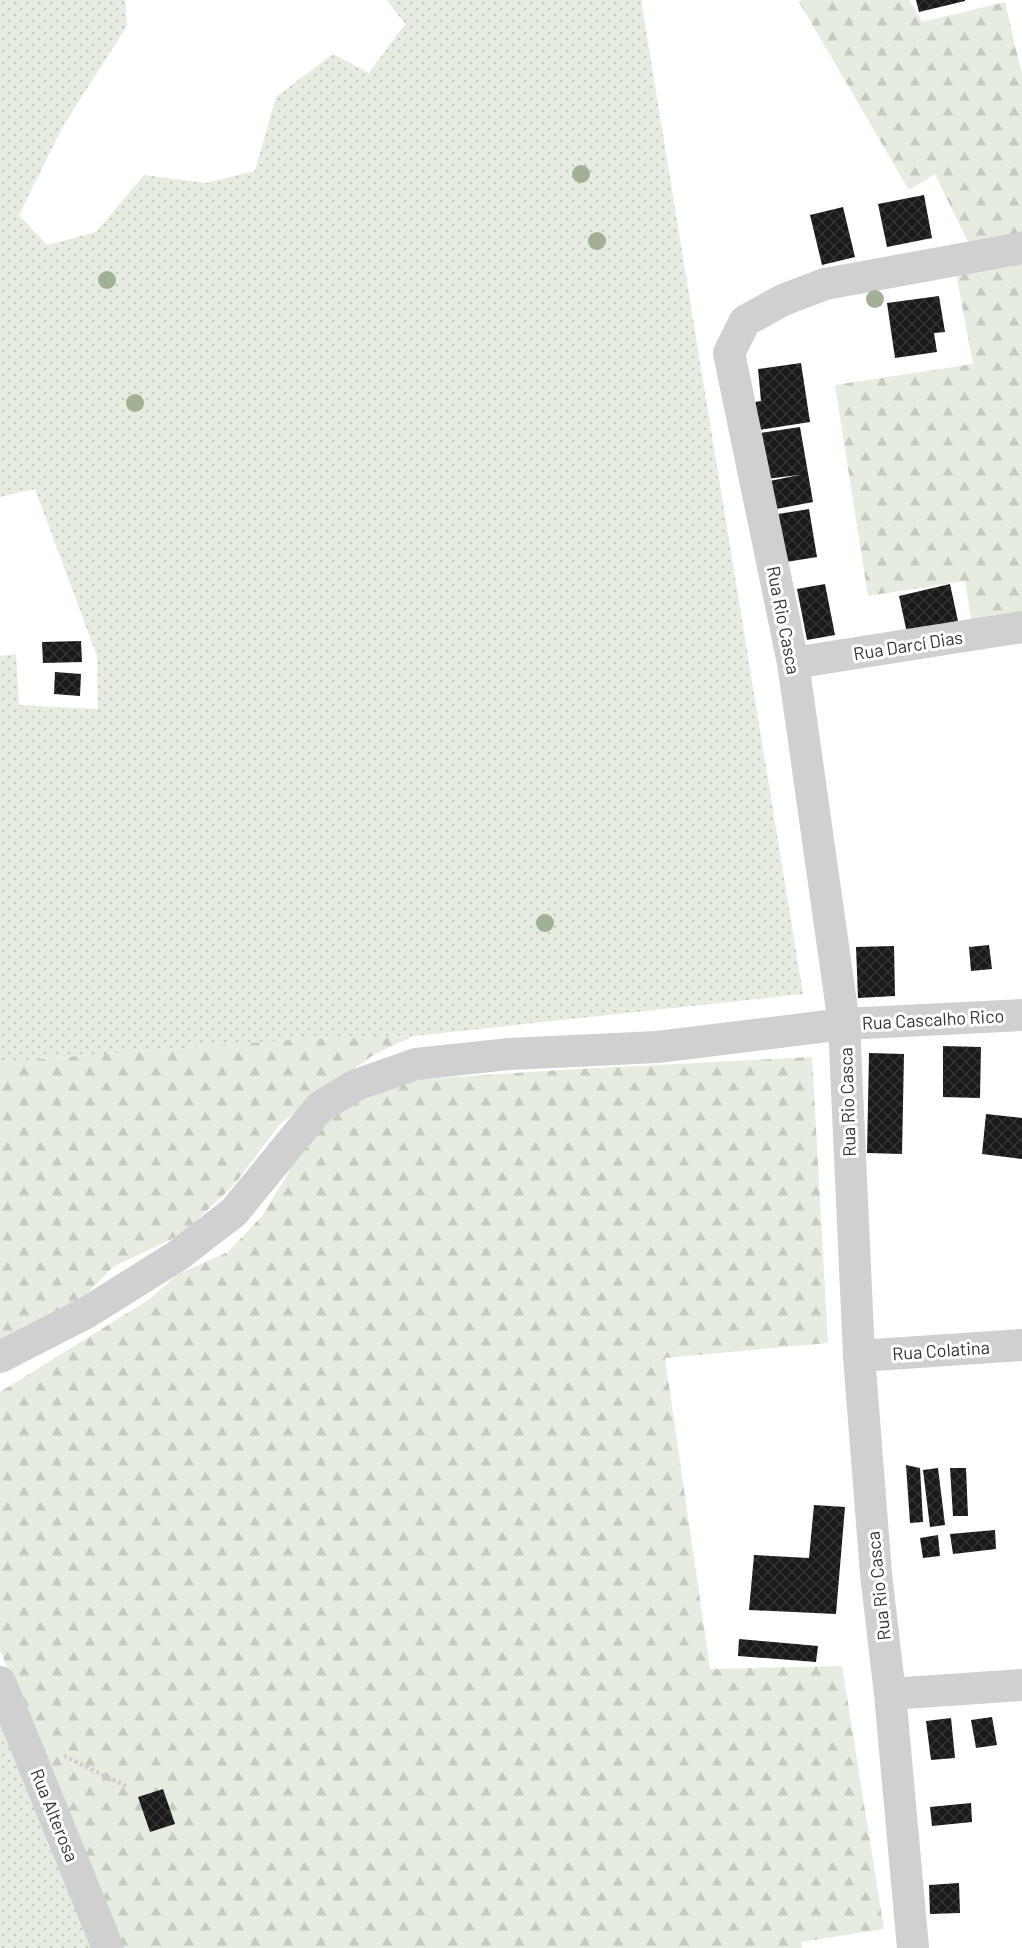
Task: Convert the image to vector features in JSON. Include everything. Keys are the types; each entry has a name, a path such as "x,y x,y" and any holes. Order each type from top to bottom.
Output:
{"street":[{"name":"Rua Rio Casca","path":"913,1948 890,1694 876,1574 859,1356 844,1024 793,663 729,353 745,321 783,300 825,284 1022,248"},
{"name":"Rua Darcí Dias","path":"793,663 1022,627"},
{"name":"Rua Cascalho Rico","path":"0,1358 86,1313 177,1256 234,1212 320,1107 356,1085 416,1064 510,1054 657,1047 844,1024 1022,1015"},
{"name":"Rua Colatina","path":"859,1356 1022,1345"},
{"name":"Rua Alterosa","path":"0,1682 108,1948"},
{"path":"890,1694 1022,1684"}],"path":[{"path":"22,1736 126,1786"}],"green space":[{"path":"0,0 125,0 127,26 63,126 19,215 47,245 96,232 144,175 205,183 255,171 276,97 333,54 369,73 405,24 387,0 641,0 803,994 414,1036 302,1039 0,1062 0,656 16,654 19,705 98,709 97,656 35,489 0,497"},
{"path":"802,0 909,0 922,22 1005,2 1022,75 1022,236 971,248 935,174 909,190 799,2"},
{"path":"1022,255 1022,618 972,625 965,581 868,596 835,385 973,364 955,268"},
{"path":"414,1036 375,1054 280,1124 234,1185 182,1234 113,1267 68,1313 0,1348 0,1062 302,1039"},
{"path":"812,1057 828,1343 665,1358 710,1669 842,1666 884,1929 801,1942 802,1948 120,1948 87,1860 0,1650 0,1392 150,1299 178,1274 228,1252 263,1215 291,1168 333,1112 397,1081"},
{"path":"0,1717 97,1948 0,1948"}],"building":[{"path":"916,0 965,0 965,1 919,12"},
{"path":"924,195 932,238 887,247 878,204"},
{"path":"843,207 855,257 822,265 810,215"},
{"path":"939,296 945,332 934,333 937,352 895,358 887,303"},
{"path":"801,363 810,422 759,430 755,402 761,401 758,369"},
{"path":"800,427 813,502 771,510 765,482 799,475 766,479 760,433"},
{"path":"809,509 817,557 786,562 778,514"},
{"path":"825,584 835,635 807,640 797,589"},
{"path":"950,584 958,621 907,633 899,596"},
{"path":"81,641 82,662 43,663 42,642"},
{"path":"55,672 81,674 80,696 54,694"},
{"path":"989,945 992,969 971,971 969,947"},
{"path":"894,946 895,996 858,998 856,947"},
{"path":"943,1046 981,1047 980,1098 943,1097"},
{"path":"869,1053 904,1054 902,1154 867,1153"},
{"path":"986,1114 1022,1118 1022,1159 982,1154"},
{"path":"906,1465 920,1468 923,1522 910,1523"},
{"path":"938,1468 945,1525 930,1527 923,1470"},
{"path":"950,1468 966,1468 968,1516 953,1516"},
{"path":"814,1505 845,1507 836,1614 749,1610 754,1555 809,1558"},
{"path":"995,1530 996,1549 953,1554 950,1534"},
{"path":"938,1535 940,1556 923,1558 920,1538"},
{"path":"739,1639 818,1646 816,1662 738,1656"},
{"path":"992,1717 997,1745 976,1748 971,1720"},
{"path":"951,1718 955,1758 931,1760 926,1721"},
{"path":"163,1789 175,1824 150,1832 138,1797"},
{"path":"971,1803 972,1822 932,1826 930,1807"},
{"path":"959,1883 960,1913 930,1914 929,1885"}]}
